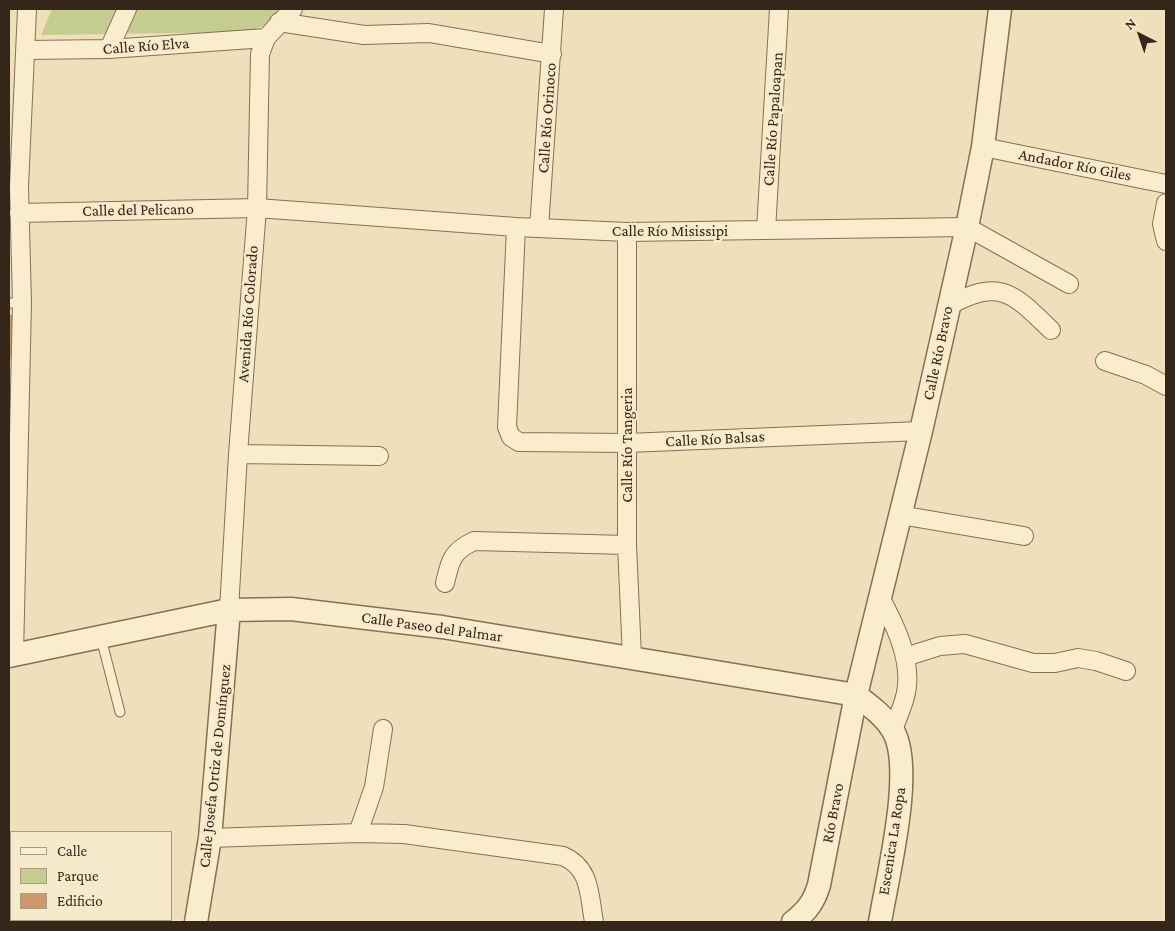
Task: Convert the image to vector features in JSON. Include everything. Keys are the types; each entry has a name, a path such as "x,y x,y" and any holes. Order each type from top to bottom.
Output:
{"street":[{"path":"11,656 15,303 19,213 14,187 26,50 27,9"},
{"path":"108,49 127,9"},
{"name":"Avenida Río Colorado","path":"230,610 238,454 256,208 260,54 266,38 293,9"},
{"name":"Calle Río Orinoco","path":"539,228 554,9"},
{"name":"Calle Río Papaloapan","path":"766,230 779,9"},
{"name":"Calle Río Bravo","path":"856,695 921,431 984,147 1000,9"},
{"path":"279,22 364,35 429,33 552,54"},
{"name":"Calle Río Elva","path":"26,50 108,49 266,38"},
{"name":"Andador Río Giles","path":"984,147 1166,184"},
{"path":"1166,203 1162,224 1166,241"},
{"name":"Calle Río Misissipi","path":"256,208 516,227 627,232 967,227"},
{"name":"Calle del Pelicano","path":"19,213 256,208"},
{"name":"Calle Río Balsas","path":"516,227 507,427 511,437 520,442 627,443 921,431"},
{"path":"967,227 1069,284"},
{"name":"Calle Río Tangeria","path":"627,232 627,545 632,657"},
{"path":"948,306 967,295 992,289 1018,298 1051,330"},
{"path":"1105,361 1146,375 1166,386"},
{"path":"238,454 379,456"},
{"path":"900,515 1024,536"},
{"path":"445,583 450,561 460,547 474,541 627,545"},
{"path":"880,597 893,621 905,657 907,686 893,730"},
{"name":"Calle Paseo del Palmar","path":"11,656 230,610 291,609 442,627 856,695"},
{"name":"Calle Josefa Ortiz de Domínguez","path":"196,922 210,838 230,610"},
{"path":"905,657 940,646 965,644 1033,663 1055,663 1078,658 1096,660 1126,671"},
{"path":"856,695 878,712 893,730"},
{"name":"Río Bravo","path":"793,922 807,911 814,900 819,885 856,695"},
{"path":"358,833 374,788 382,729"},
{"name":"Escenica La Ropa","path":"880,922 902,790 900,752 893,730"},
{"path":"210,838 358,833 422,836 563,856 575,861 585,873 594,922"}],"lane":[{"path":"101,637 120,712"}],"green space":[{"path":"52,9 305,9 248,32 41,35"}],"building":[{"path":"9,315 12,315 14,359 9,359"}]}
